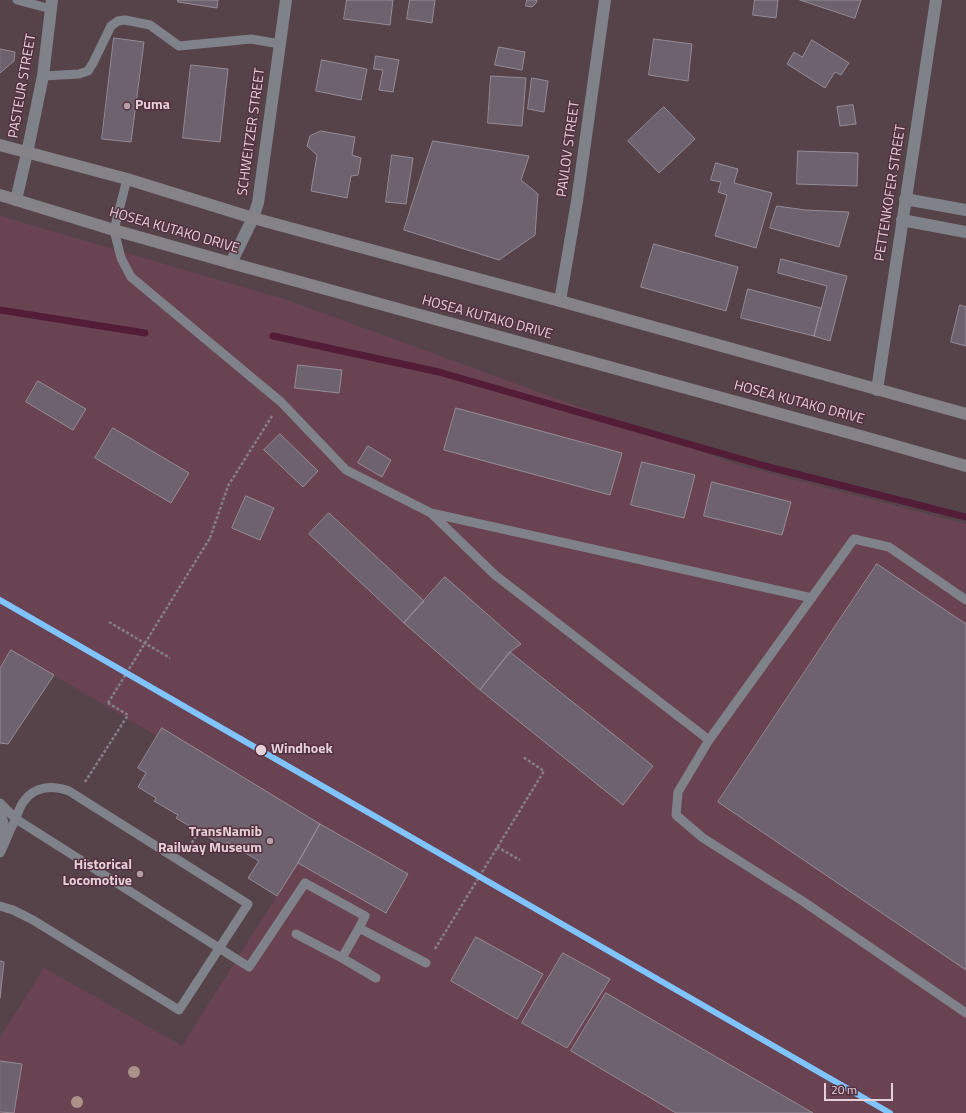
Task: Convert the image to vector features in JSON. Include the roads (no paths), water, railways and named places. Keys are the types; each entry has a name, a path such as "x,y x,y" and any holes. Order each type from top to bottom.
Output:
{"main road":[{"path":"0,146 127,179 253,218 560,301 966,414"},
{"name":"HOSEA KUTAKO DRIVE","path":"0,195 114,230 231,263 966,466"}],"street":[{"name":"SCHWEITZER STREET","path":"231,263 253,218 259,196 286,0"},
{"name":"PAVLOV STREET","path":"560,301 577,201 605,0"},
{"name":"PETTENKOFER STREET","path":"877,390 936,0"},
{"name":"PASTEUR STREET","path":"16,200 43,76 51,5"},
{"path":"905,200 966,210"},
{"path":"902,220 966,232"}],"lane":[{"path":"17,0 51,5"},
{"path":"43,76 79,74 88,71 111,26 118,21 125,20 150,24 179,46 251,39 280,44"},
{"path":"127,179 114,230 121,258 131,277 280,402 346,470 431,513 812,598"},
{"path":"431,513 495,576 709,740"},
{"path":"966,600 889,547 854,539 709,740 678,792 676,815 703,838 804,902 966,1013"},
{"path":"0,906 13,910 33,920 179,1010 248,904 69,791 59,788 49,787 39,789 23,802 1,850"},
{"path":"0,804 16,819 249,967 305,883 365,916 342,958"},
{"path":"0,804 4,824 1,850"},
{"path":"359,928 426,963"},
{"path":"296,934 376,978"}],"waterway":[{"path":"0,310 145,333"},
{"path":"273,336 439,372 765,466 966,517"}],"place":[{"name":"Puma","path":"127,106"},
{"name":"Windhoek","path":"261,750"},
{"name":"TransNamib Railway Museum","path":"270,841"},
{"name":"Historical Locomotive","path":"140,874"}]}
